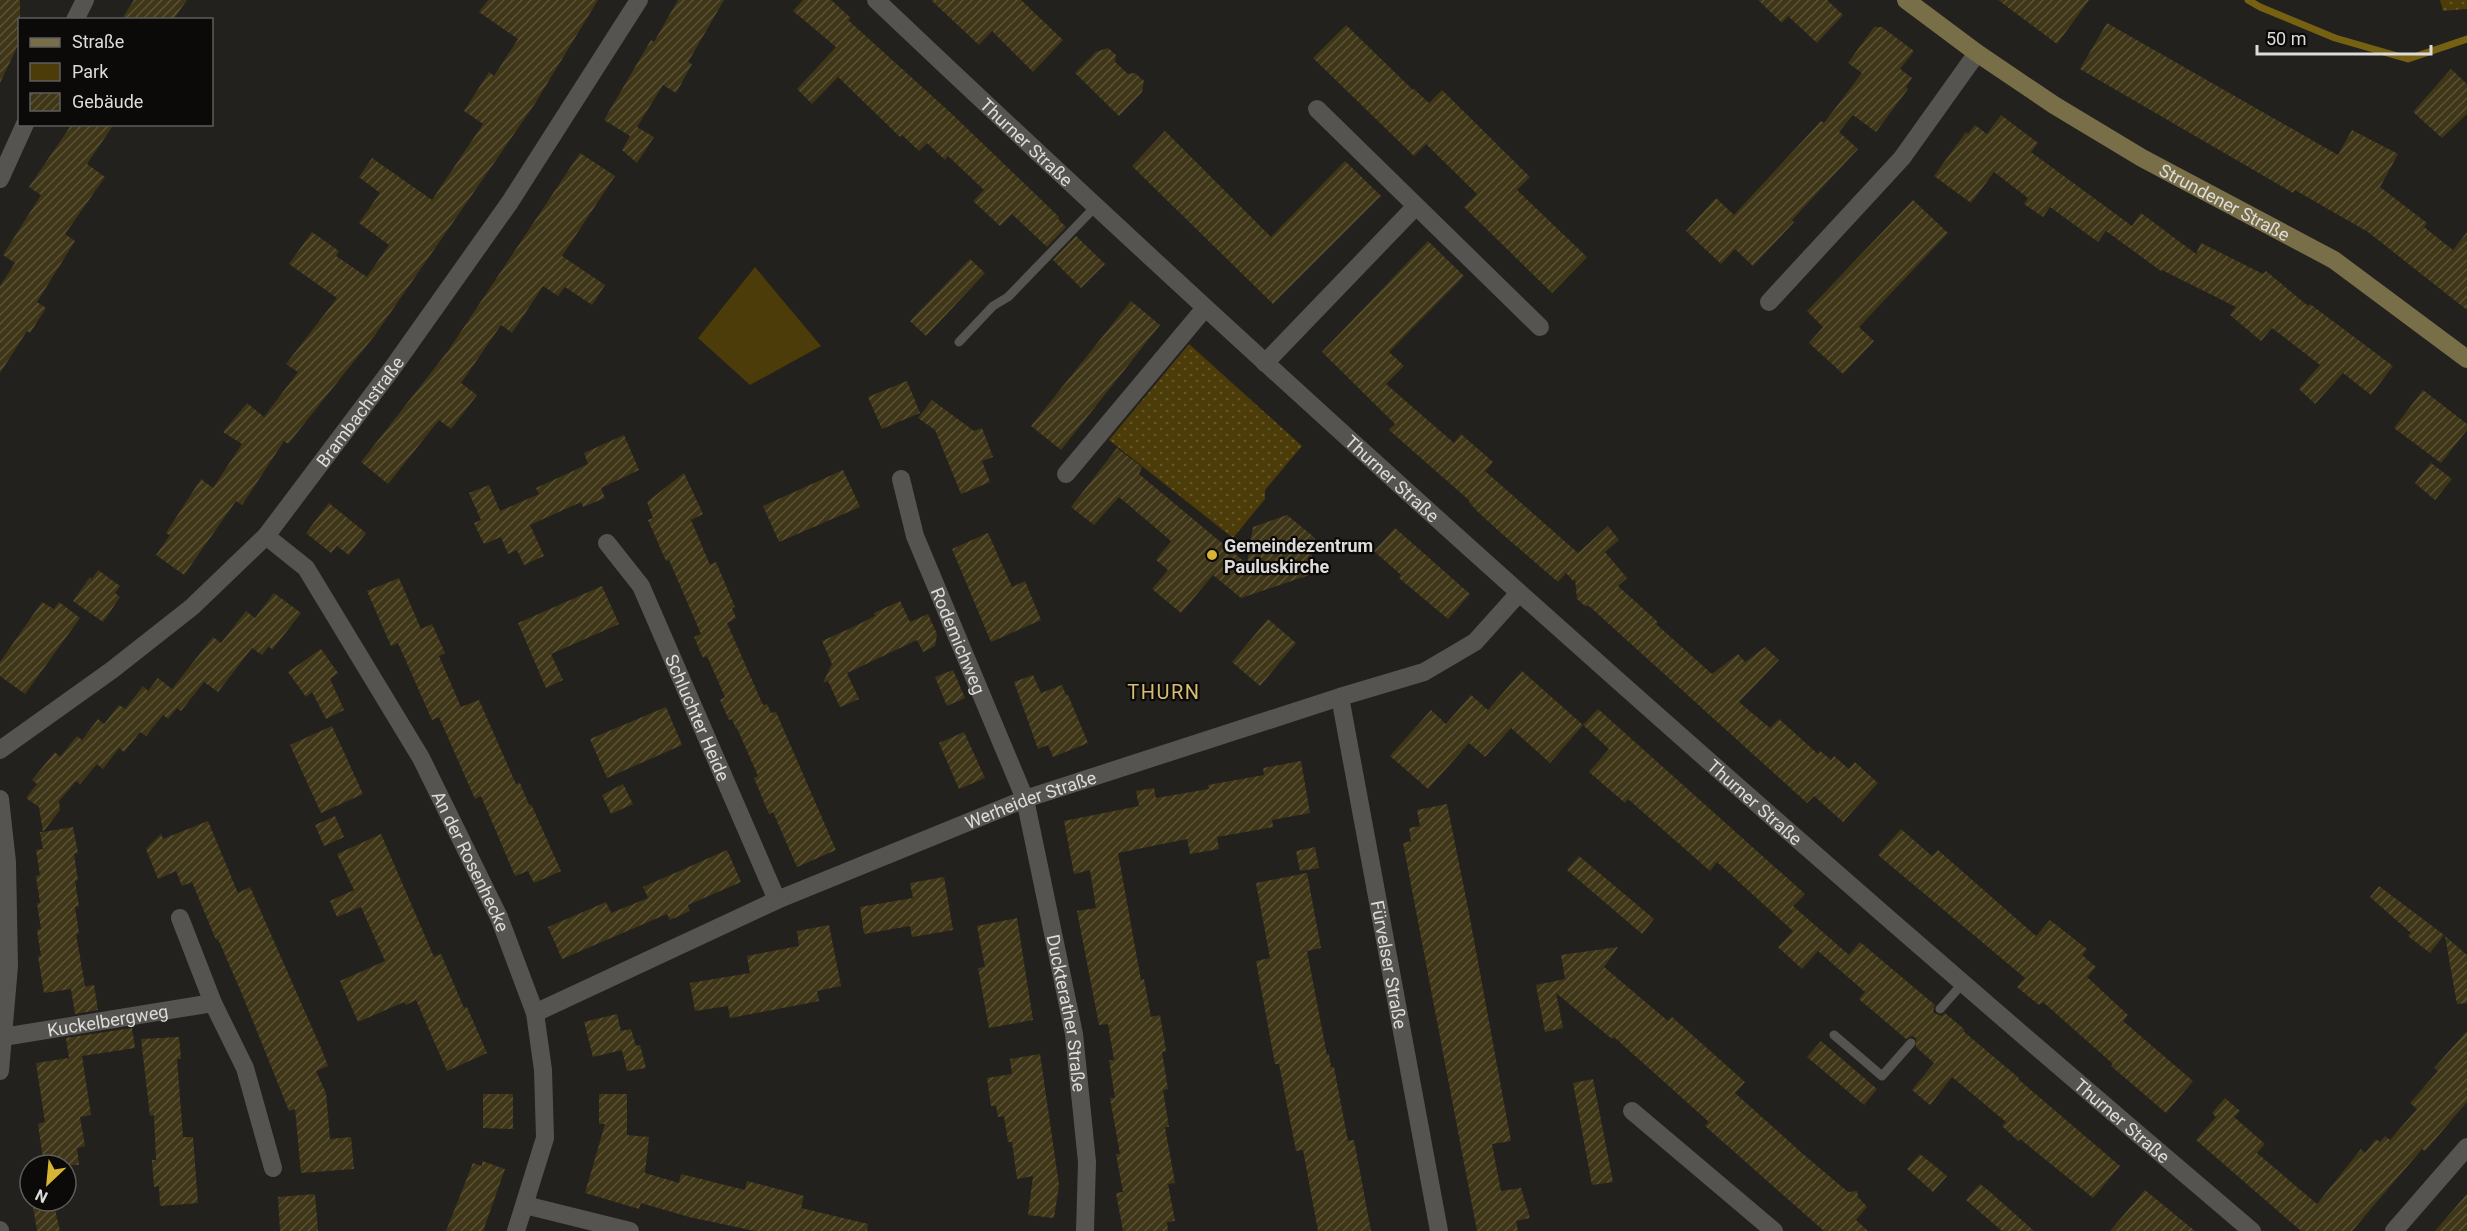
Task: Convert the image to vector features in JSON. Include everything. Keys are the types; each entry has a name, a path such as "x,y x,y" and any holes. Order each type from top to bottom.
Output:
{"street":[{"path":"76,18 85,0"},
{"name":"Brambachstraße","path":"0,750 112,670 192,607 266,536 391,370 510,202 639,0"},
{"name":"Thurner Straße","path":"876,0 1205,308 1519,593 1963,983 2252,1231"},
{"name":"Strundener Straße","path":"1906,0 1977,53 2054,105 2142,158 2334,260 2467,359"},
{"path":"1769,302 1902,158 1977,53"},
{"path":"1317,109 1540,327"},
{"path":"0,179 24,126"},
{"path":"1265,363 1416,206"},
{"path":"1066,474 1205,308"},
{"name":"Rodemichweg","path":"901,479 915,536 1025,799"},
{"name":"An der Rosenhecke","path":"266,536 306,568 421,758 499,917 535,1012 543,1070 546,1138 516,1231"},
{"name":"Schluchter Heide","path":"608,543 641,586 777,900"},
{"name":"Werheider Straße","path":"535,1012 777,900 1025,799 1424,672 1475,642 1519,593"},
{"name":"Fürvelser Straße","path":"1340,697 1439,1231"},
{"path":"0,799 7,862 9,954 0,1071"},
{"name":"Duckterather Straße","path":"1025,799 1074,1034 1087,1162 1085,1231"},
{"path":"180,918 213,1003 244,1068 273,1168"},
{"name":"Kuckelbergweg","path":"3,1037 213,1003"},
{"path":"1632,1111 1774,1231"},
{"path":"2394,1231 2467,1147"},
{"path":"525,1205 630,1231"}],"lane":[{"path":"959,342 993,306 1008,297 1096,206"},
{"path":"1940,1009 1963,983"},
{"path":"1834,1035 1882,1076 1911,1043"}],"green space":[{"path":"2440,0 2467,0 2467,9 2443,11"},
{"path":"755,267 821,346 750,385 698,338"},
{"path":"1189,344 1302,446 1265,490 1265,499 1233,538 1109,440"}],"building":[{"path":"0,0 20,0 18,45 0,83"},
{"path":"134,0 187,0 174,18 122,18"},
{"path":"488,0 598,0 534,105 375,335 288,444 284,441 242,505 236,501 184,575 156,555 170,535 166,533 201,479 213,488 242,444 223,432 247,403 264,417 298,372 286,364 337,298 289,264 312,232 339,251 336,256 367,277 389,245 359,223 380,193 359,177 372,158 432,200 483,124 464,111 489,72 494,76 518,39 479,12"},
{"path":"678,0 724,0 688,62 692,64 676,93 663,85 637,127 654,137 637,163 622,150 630,136 604,120 651,40 654,42"},
{"path":"803,0 831,0 851,18 848,20 953,115 1059,217 1058,219 1066,227 1047,247 1012,214 1000,226 973,201 984,190 948,156 945,160 927,143 919,151 902,135 900,137 838,77 812,104 797,89 836,47 793,11"},
{"path":"931,0 1021,0 1063,40 1033,72 992,31 979,45"},
{"path":"1758,0 1827,0 1843,15 1817,43 1788,16 1782,23"},
{"path":"1998,0 2089,0 2057,44"},
{"path":"2107,23 2338,155 2352,130 2398,154 2380,187 2427,223 2424,227 2453,250 2467,232 2467,310 2368,232 2295,190 2293,193 2080,69"},
{"path":"1346,25 1429,103 1442,90 1530,177 1517,190 1587,257 1552,293 1464,207 1477,194 1426,144 1414,156 1313,58"},
{"path":"1874,27 1882,27 1914,51 1900,69 1912,78 1906,87 1908,89 1876,132 1853,115 1839,132 1858,149 1753,266 1735,249 1721,264 1686,231 1716,198 1734,215 1821,121 1824,123 1862,73 1848,63"},
{"path":"1108,48 1116,55 1115,62 1128,74 1135,73 1144,81 1142,92 1119,116 1075,73 1096,52"},
{"path":"2451,69 2467,84 2467,114 2442,138 2413,112"},
{"path":"2001,115 2038,143 2031,152 2132,226 2141,213 2196,254 2201,243 2263,274 2266,271 2308,306 2310,304 2393,366 2371,395 2343,373 2315,404 2299,389 2320,365 2272,328 2261,341 2230,315 2236,307 2161,271 2106,231 2098,242 2050,207 2043,217 2024,204 2028,198 1994,172 1971,203 1934,176 1966,132 1968,134 1975,125 1987,134"},
{"path":"71,126 113,126 87,164 105,177 65,234 75,241 37,302 46,308 30,333 27,331 0,373 0,286 15,263 3,255 41,195 29,187"},
{"path":"1165,131 1271,237 1345,161 1381,196 1273,304 1132,166"},
{"path":"580,153 615,176 562,256 605,285 592,305 565,287 558,296 543,286 512,333 501,325 461,383 477,395 451,429 439,420 388,484 361,462 448,351"},
{"path":"1913,200 1948,233 1859,327 1874,341 1843,374 1809,343 1823,327 1807,311"},
{"path":"1076,236 1105,264 1081,288 1053,260"},
{"path":"1428,241 1464,276 1389,352 1404,366 1386,384 1454,443 1461,434 1493,462 1485,471 1578,553 1608,526 1619,540 1605,552 1627,578 1618,586 1712,674 1738,654 1745,662 1765,647 1779,660 1739,702 1770,728 1779,719 1818,754 1820,751 1831,760 1834,756 1849,769 1855,762 1878,783 1843,822 1814,796 1807,803 1589,606 1585,606 1577,599 1575,579 1573,581 1566,573 1558,582 1501,533 1477,511 1470,501 1389,430 1395,424 1322,352"},
{"path":"970,259 985,273 926,336 910,321"},
{"path":"1131,301 1160,325 1061,450 1031,426"},
{"path":"907,381 920,413 882,429 868,397"},
{"path":"2423,390 2467,424 2467,430 2441,463 2394,428"},
{"path":"932,400 974,431 982,428 993,457 982,461 990,482 961,494 935,430 918,418"},
{"path":"624,435 639,470 601,488 605,498 583,507 581,502 530,525 544,556 524,565 517,550 508,554 501,537 484,544 474,523 481,520 469,493 489,485 500,511 539,494 536,488 588,464 584,453"},
{"path":"1117,448 1142,467 1139,474 1247,564 1253,527 1287,515 1315,538 1309,575 1241,598 1213,575 1181,613 1152,589 1168,570 1156,560 1171,541 1119,497 1094,525 1071,507"},
{"path":"2431,463 2452,479 2435,500 2415,483"},
{"path":"843,470 860,507 779,542 763,506"},
{"path":"684,473 703,514 691,520 710,565 716,562 735,607 732,608 736,618 727,623 763,705 767,704 771,713 776,712 836,850 797,867 773,812 769,814 754,778 758,776 737,728 732,719 729,720 720,700 725,697 707,656 703,658 694,637 701,634 669,560 666,561 648,520 653,518 647,502"},
{"path":"329,503 366,533 349,555 337,546 331,553 306,533"},
{"path":"1395,528 1470,594 1448,619 1399,578 1401,575 1374,551"},
{"path":"988,533 1012,587 1025,581 1041,620 991,642 952,549"},
{"path":"98,570 120,586 115,593 120,597 103,622 73,601 90,577 92,579"},
{"path":"399,578 421,629 432,624 445,653 439,656 461,707 479,700 516,784 520,783 529,805 531,804 561,871 534,883 528,871 515,876 481,796 475,799 439,717 432,720 398,643 391,646 367,591"},
{"path":"602,586 619,624 551,654 563,680 546,688 518,623"},
{"path":"274,593 301,613 272,650 269,646 262,655 252,648 218,692 204,682 181,711 177,708 168,719 163,715 146,736 140,732 124,752 119,748 103,769 97,764 80,784 76,781 59,801 60,810 43,832 39,807 26,798 37,784 32,780 55,752 60,757 77,736 82,740 98,719 104,724 119,705 125,709 143,686 148,691 158,678 172,689 213,637 221,643 246,611 255,618"},
{"path":"900,601 910,622 928,614 937,634 935,646 923,652 917,640 847,673 859,699 840,707 828,681 823,683 832,664 822,641 875,616 874,613"},
{"path":"42,602 54,609 59,602 80,618 25,694 0,676 0,662"},
{"path":"1268,619 1296,643 1260,686 1232,662"},
{"path":"321,649 338,673 330,679 344,710 326,719 312,692 306,697 288,672"},
{"path":"953,670 965,698 947,706 935,677"},
{"path":"1522,671 1583,725 1550,763 1511,728 1485,757 1469,743 1428,789 1390,756 1431,710 1446,724 1471,695 1488,710"},
{"path":"1033,675 1041,693 1062,685 1088,743 1053,757 1048,745 1038,749 1014,682"},
{"path":"666,707 682,745 607,778 590,739"},
{"path":"1598,709 1805,894 1793,906 1849,955 1860,942 1935,1005 1933,1011 1936,1014 1942,1016 1945,1013 2120,1166 2093,1198 2020,1139 2018,1141 2002,1126 2006,1122 1952,1077 1930,1105 1912,1090 1934,1063 1916,1047 1916,1038 1912,1036 1906,1039 1859,999 1865,992 1818,951 1802,969 1778,947 1793,931 1717,862 1710,871 1628,799 1625,803 1589,772 1609,749 1583,725"},
{"path":"332,726 363,794 321,813 290,745"},
{"path":"964,732 985,778 959,789 939,743"},
{"path":"1301,761 1310,813 1272,820 1273,827 1217,837 1219,849 1190,854 1187,839 1118,853 1141,980 1144,979 1151,1017 1160,1015 1166,1051 1162,1052 1168,1089 1163,1090 1169,1127 1165,1127 1175,1183 1168,1184 1175,1221 1167,1222 1168,1231 1123,1231 1116,1193 1123,1192 1116,1154 1120,1154 1110,1098 1115,1098 1109,1060 1114,1060 1108,1024 1099,1025 1077,911 1096,908 1090,870 1074,874 1064,821 1139,806 1136,791 1154,788 1156,798 1209,789 1208,785 1264,775 1263,768"},
{"path":"623,784 633,804 611,814 602,795"},
{"path":"1447,804 1511,1141 1492,1144 1501,1191 1521,1188 1530,1218 1516,1221 1518,1231 1477,1231 1403,843 1411,841 1409,828 1420,826 1417,810"},
{"path":"335,816 344,837 324,846 315,825"},
{"path":"208,821 238,893 250,887 321,1048 328,1066 316,1071 326,1093 330,1139 351,1137 354,1169 301,1173 295,1109 289,1111 242,994 192,882 182,886 176,871 158,879 146,849 161,834 163,839"},
{"path":"73,827 78,853 74,854 79,906 75,907 79,933 76,934 85,986 75,988 94,985 98,1010 75,1014 71,989 44,993 38,956 41,956 37,930 41,929 36,876 40,875 36,850 43,849 40,832"},
{"path":"1901,829 1932,856 1938,850 2036,936 2050,920 2087,949 2082,955 2096,967 2087,977 2128,1015 2123,1021 2193,1081 2166,1113 2111,1066 2113,1064 2043,1002 2039,1005 2017,987 2025,978 1878,855"},
{"path":"381,834 434,957 441,954 464,1008 467,1007 487,1053 447,1071 416,1000 406,1005 404,1002 358,1022 340,981 385,961 361,907 337,917 330,901 354,890 337,854"},
{"path":"1315,847 1319,868 1300,871 1296,851"},
{"path":"727,850 741,882 688,905 690,911 670,920 667,914 562,959 548,927 606,902 611,913 648,898 643,887"},
{"path":"1579,856 1654,919 1642,934 1567,870"},
{"path":"1307,873 1321,948 1307,951 1327,1055 1329,1054 1331,1067 1334,1067 1348,1141 1354,1140 1371,1231 1318,1231 1303,1150 1296,1151 1279,1064 1275,1064 1256,961 1270,958 1256,883"},
{"path":"944,877 953,930 912,937 910,926 864,934 860,907 913,898 910,883"},
{"path":"2379,886 2444,935 2430,953 2408,936 2411,933 2370,897"},
{"path":"1017,918 1033,1020 989,1028 978,968 985,967 977,926"},
{"path":"829,925 841,986 817,991 819,1001 730,1018 728,1006 695,1011 690,983 750,973 747,956 799,946 797,931"},
{"path":"2445,936 2467,955 2467,1003 2457,1004"},
{"path":"1618,947 1604,967 1668,1021 1672,1017 1745,1082 1735,1093 1803,1154 1848,1192 1857,1191 1858,1197 1867,1207 1856,1220 1868,1231 1824,1231 1705,1126 1709,1122 1614,1037 1612,1039 1556,993 1563,1028 1545,1032 1536,985 1565,979 1561,955"},
{"path":"617,1014 621,1031 631,1029 636,1046 640,1045 646,1068 627,1071 622,1050 593,1057 584,1022"},
{"path":"132,1028 135,1048 69,1058 66,1038"},
{"path":"2467,1031 2467,1102 2425,1151 2422,1149 2352,1231 2301,1231 2196,1140 2216,1117 2212,1113 2225,1098 2240,1111 2234,1117 2265,1144 2257,1153 2317,1204 2361,1149 2365,1153 2376,1139 2380,1142 2385,1136 2390,1140 2417,1109 2410,1103 2438,1071 2434,1068"},
{"path":"179,1037 181,1059 177,1059 183,1137 193,1137 198,1203 160,1206 159,1186 154,1187 152,1160 156,1160 154,1115 150,1116 141,1039"},
{"path":"1821,1041 1877,1089 1864,1105 1807,1057"},
{"path":"1040,1054 1059,1185 1054,1218 1028,1215 1033,1176 1017,1179 1012,1142 1008,1142 1004,1116 998,1117 996,1106 991,1106 987,1078 1012,1074 1010,1059"},
{"path":"82,1056 91,1115 80,1117 85,1146 77,1148 78,1153 42,1153 38,1124 45,1122 36,1063"},
{"path":"1593,1079 1613,1182 1592,1185 1573,1083"},
{"path":"483,1094 513,1094 513,1129 483,1128"},
{"path":"599,1094 627,1094 627,1135 649,1137 645,1173 679,1183 681,1174 745,1190 747,1181 778,1189 804,1196 801,1208 868,1224 867,1231 755,1231 689,1217 641,1203 639,1209 585,1193 605,1124 599,1124"},
{"path":"1920,1154 1947,1176 1933,1192 1907,1169"},
{"path":"482,1161 505,1169 483,1231 446,1231 473,1163 482,1166"},
{"path":"1980,1184 2034,1231 2002,1231 1966,1200"},
{"path":"2145,1190 2195,1231 2110,1231"},
{"path":"315,1194 318,1231 280,1231 278,1197"},
{"path":"2467,1194 2467,1231 2435,1231"},
{"path":"34,1213 56,1213 60,1231 37,1231"}],"waterway":[{"path":"2248,0 2335,38 2408,59 2467,39"}],"place":[{"name":"Gemeindezentrum Pauluskirche","path":"1212,555"}],"district":[{"name":"THURN","path":"1164,692"}]}
